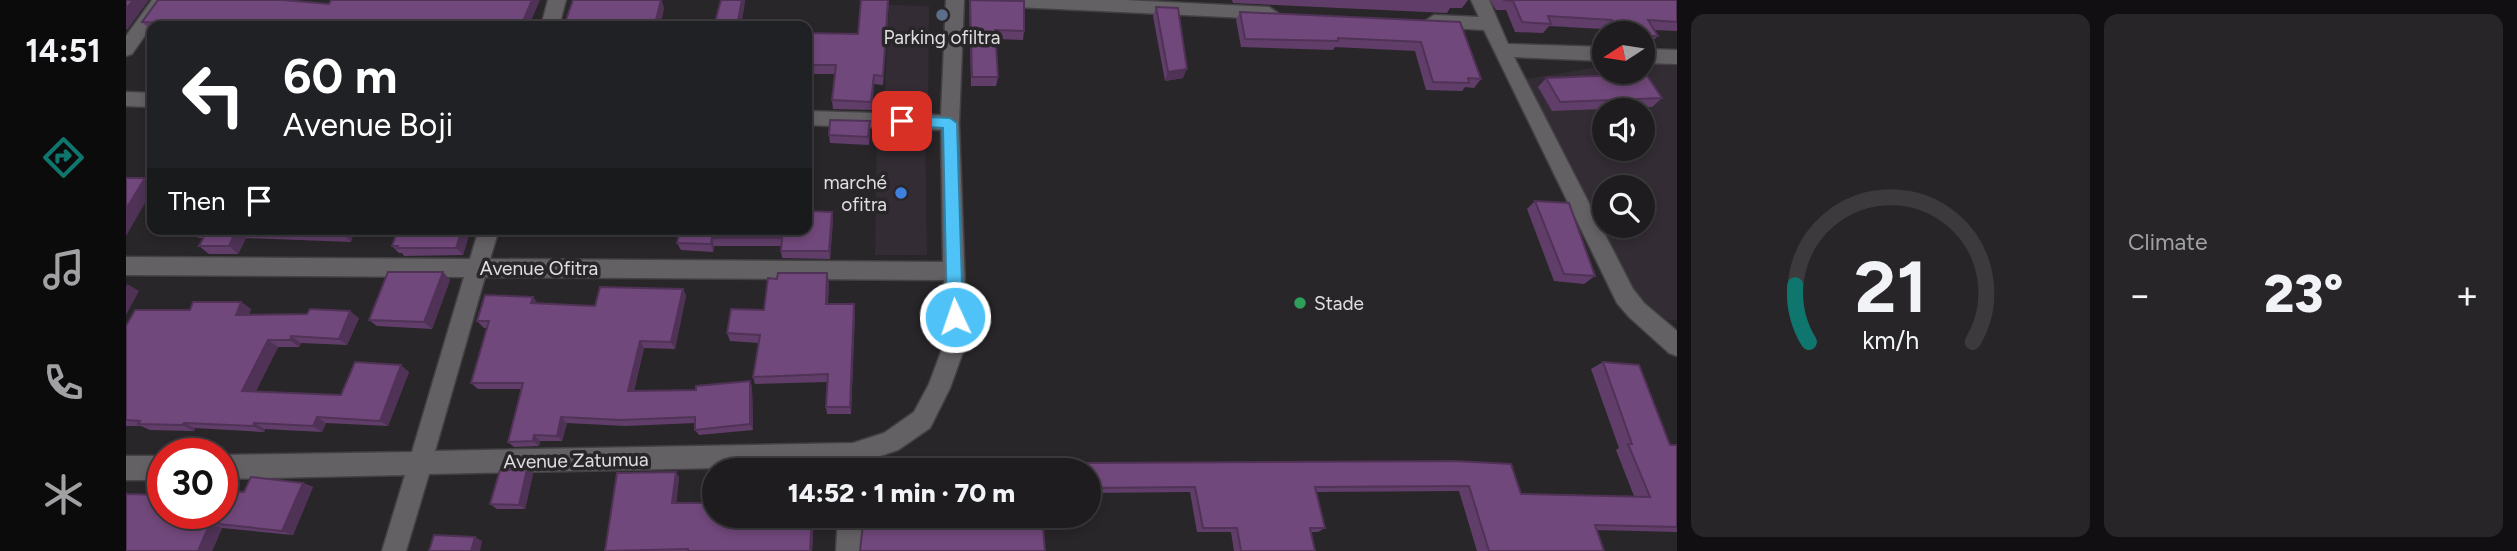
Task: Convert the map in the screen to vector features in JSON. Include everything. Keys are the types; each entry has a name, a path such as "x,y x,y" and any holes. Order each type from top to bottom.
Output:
{"street":[{"path":"126,49 161,0"},
{"path":"552,21 558,0"},
{"path":"953,271 950,123 955,0"},
{"path":"996,0 1285,14"},
{"path":"1480,0 1502,50 1625,296 1633,308 1669,336 1677,346"},
{"path":"1422,20 1491,24"},
{"path":"1502,50 1592,53"},
{"path":"1656,56 1677,57"},
{"path":"126,99 147,100"},
{"path":"812,118 950,123"},
{"path":"394,551 487,235"},
{"name":"Avenue Ofitra","path":"126,266 953,271"},
{"name":"Avenue Zatumua","path":"860,458 922,420 939,388 956,341 953,271"},
{"name":"Avenue Zatumua","path":"238,467 702,462"},
{"path":"126,468 147,468"},
{"path":"848,551 849,528"}],"shaded area":[{"path":"889,5 929,6 928,110 884,110"},
{"path":"1656,65 1677,66 1677,320 1667,320 1636,294 1607,238 1655,238 1655,175 1592,175 1592,209 1525,79 1592,68 1592,84 1656,84"},
{"name":"marché ofitra","path":"877,131 925,132 927,255 875,255"}],"building":[{"path":"126,0 133,0 126,9"},
{"path":"158,0 283,0 329,4 331,0 532,0 523,21 142,22"},
{"path":"573,0 661,0 656,21 566,21"},
{"path":"721,0 742,0 738,21 715,21"},
{"path":"861,0 888,0 883,76 874,75 871,102 832,100 836,65 812,65 812,33 858,34"},
{"path":"970,0 1024,1 1024,31 995,30 998,77 972,77"},
{"path":"1503,0 1677,0 1677,22 1548,16 1551,24 1522,22 1513,1"},
{"path":"1156,7 1178,8 1187,69 1168,72"},
{"path":"1240,12 1460,22 1481,79 1468,78 1469,83 1433,82 1421,42 1338,38 1338,41 1245,39"},
{"path":"1592,76 1592,84 1653,84 1662,98 1592,98 1592,101 1560,102 1546,78"},
{"path":"830,120 870,121 868,137 829,135"},
{"path":"126,178 145,178 126,209"},
{"path":"1535,201 1569,203 1595,276 1564,274"},
{"path":"812,211 832,212 829,251 781,251 782,238 712,238 711,244 677,243 679,235 812,235"},
{"path":"205,235 234,235 229,246 199,246"},
{"path":"396,235 460,235 456,248 392,246"},
{"path":"388,272 443,272 424,322 369,320"},
{"path":"778,273 827,273 826,304 854,304 850,407 826,407 828,374 753,377 760,335 727,333 731,309 764,310 768,278 777,279"},
{"path":"600,287 683,289 671,342 640,341 628,391 696,390 696,386 750,381 750,424 695,430 695,417 621,420 561,417 557,436 534,435 533,441 508,442 523,383 471,383 489,321 477,321 485,295 533,297 531,303 595,306"},
{"path":"193,302 241,302 236,315 307,314 310,309 350,311 339,339 291,336 290,340 268,340 242,391 341,395 355,362 401,365 380,421 317,417 313,426 254,423 253,426 138,424 140,421 126,420 126,326 135,310 190,310"},
{"path":"1603,362 1639,365 1670,445 1677,445 1677,527 1595,525 1604,551 1489,551 1469,486 1315,487 1325,528 1310,528 1315,551 1241,551 1237,528 1203,528 1195,487 1101,488 1101,463 1455,461 1511,464 1521,494 1650,497 1628,444 1632,444"},
{"path":"527,469 519,505 490,504 500,470"},
{"path":"676,472 672,503 702,503 702,528 811,528 810,551 605,551 617,473"},
{"path":"251,477 303,483 282,531 238,526 238,492 244,492"},
{"path":"126,494 147,495 147,529 207,529 198,551 126,551"},
{"path":"863,528 1043,528 1045,551 860,551"},
{"path":"434,535 475,537 471,551 429,551"}],"place":[{"name":"Parking ofiltra","path":"942,15"},
{"name":"marché ofitra","path":"901,193"},
{"name":"Stade","path":"1300,303"}],"route":[{"path":"902,121 950,123 955,317"}]}
